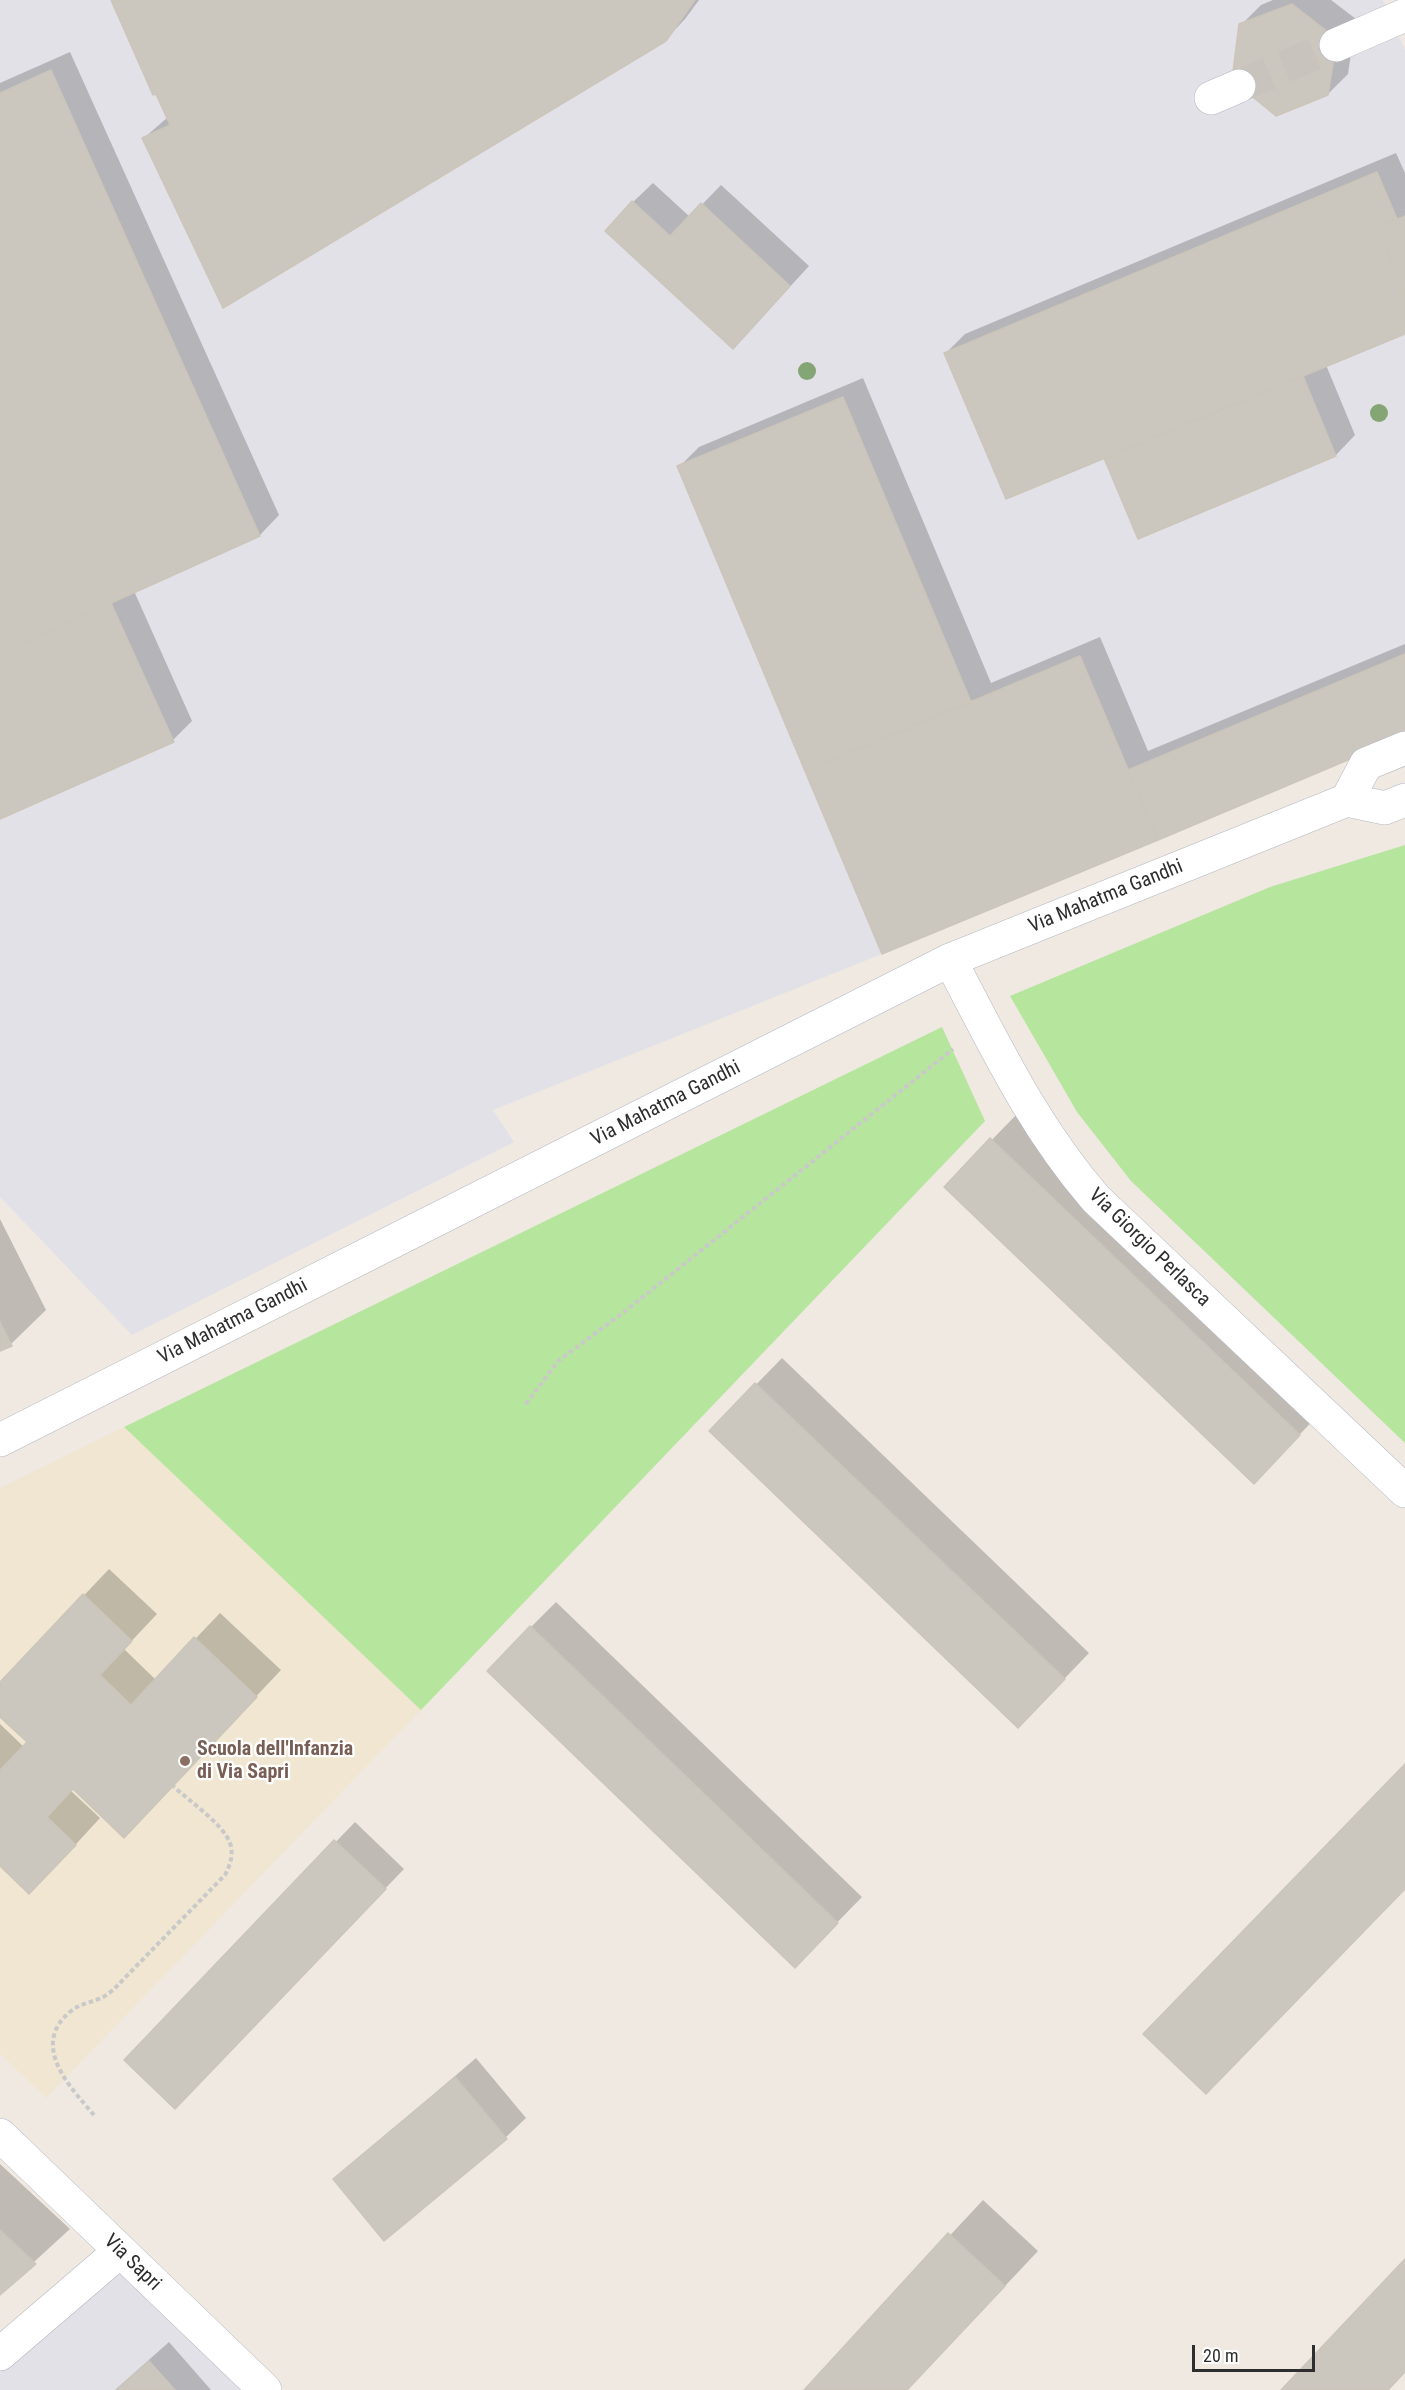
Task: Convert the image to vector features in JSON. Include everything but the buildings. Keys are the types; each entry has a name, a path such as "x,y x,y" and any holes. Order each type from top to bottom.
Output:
{"street":[{"path":"1336,45 1405,15"},
{"path":"1405,748 1366,764 1347,800 1386,807 1405,800"},
{"name":"Via Mahatma Gandhi","path":"0,1440 950,960 1347,800"},
{"name":"Via Giorgio Perlasca","path":"950,960 1021,1097 1071,1171 1096,1199 1405,1491"},
{"name":"Via Sapri","path":"0,2135 265,2390"},
{"path":"0,2354 120,2252"}],"path":[{"path":"526,1404 558,1361 633,1305 953,1050 963,1033 986,1029"},
{"path":"94,2115 64,2080 57,2066 53,2048 57,2030 69,2012 84,2002 102,1998 116,1987 225,1875 232,1860 230,1844 221,1830 173,1786"}],"shaded area":[{"path":"0,0 1383,0 1405,50 1405,736 882,954 493,1110 514,1142 132,1335 0,1197"},
{"name":"Scuola dell'Infanzia di Via Sapri","path":"124,1427 421,1710 46,2098 0,2054 0,1488"},
{"path":"126,2262 260,2390 0,2390 0,2371"}],"green space":[{"path":"1405,845 1405,1443 1131,1181 1077,1112 1010,996 1270,887"},
{"path":"942,1027 985,1121 421,1710 124,1427"}],"tunnel":[{"path":"1239,86 1336,45"}],"place":[{"name":"Scuola dell'Infanzia di Via Sapri","path":"185,1761"}]}
